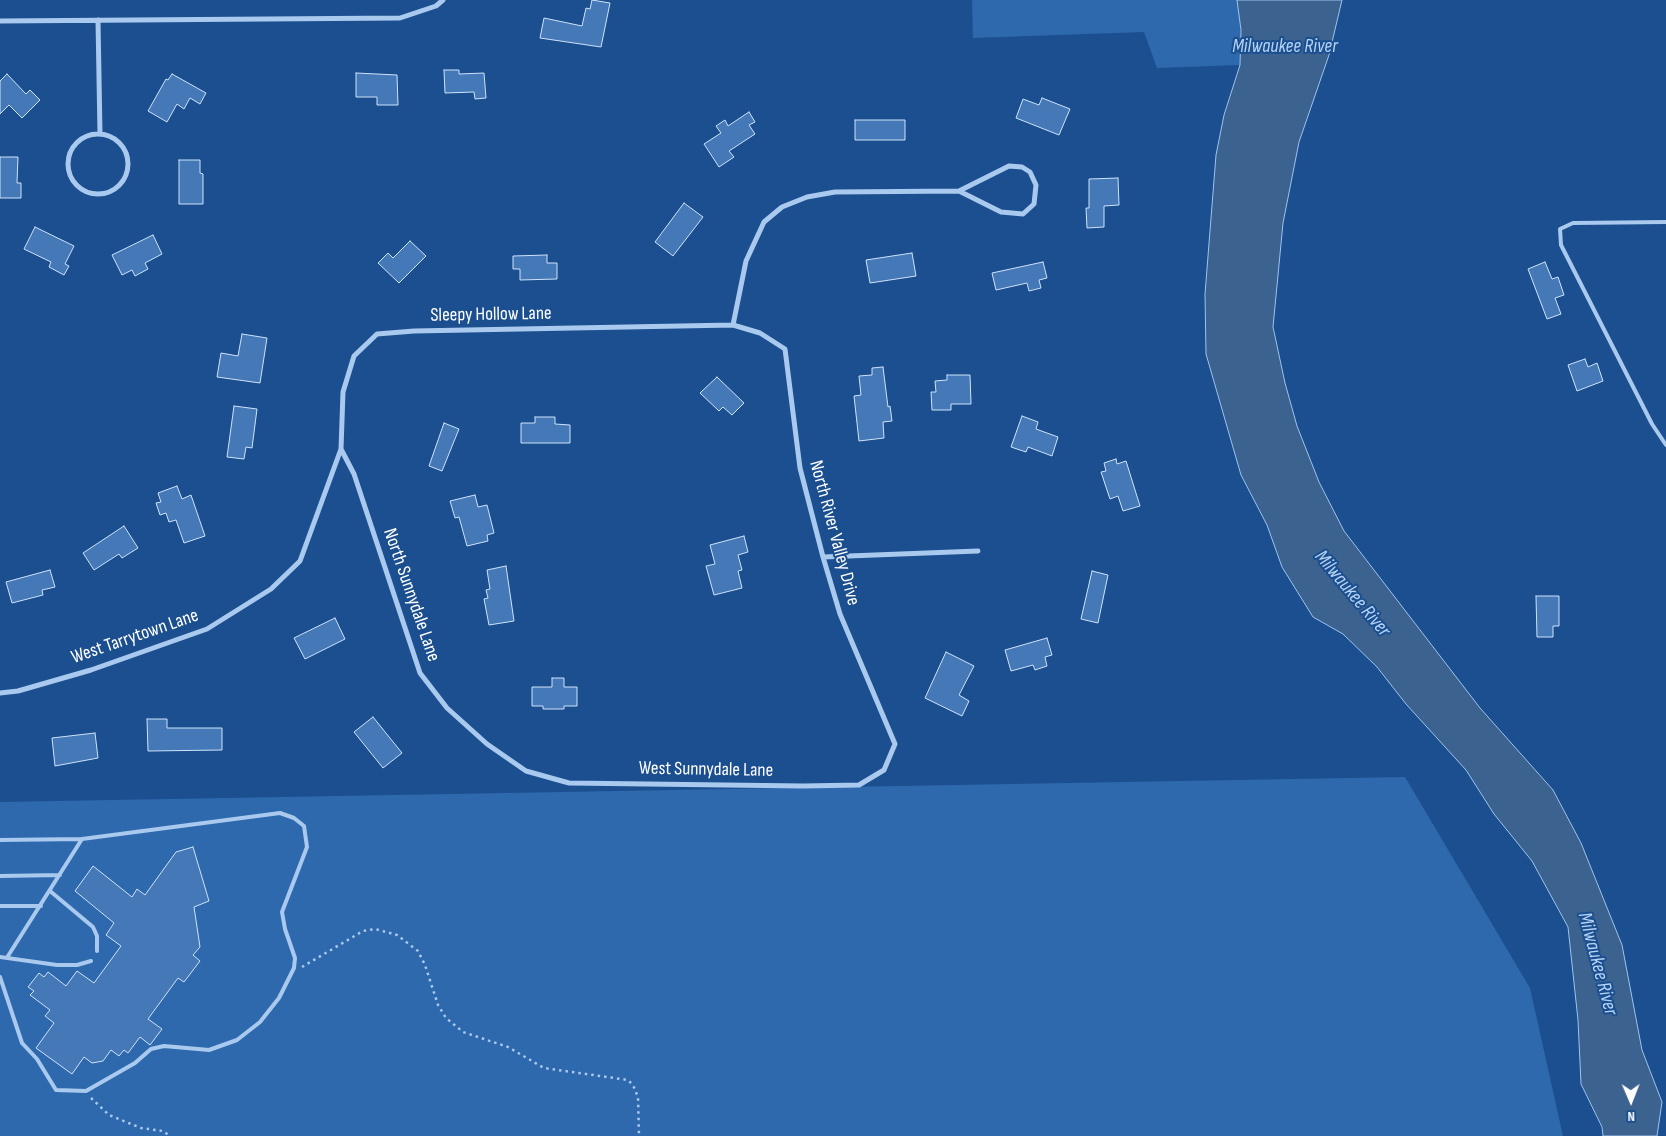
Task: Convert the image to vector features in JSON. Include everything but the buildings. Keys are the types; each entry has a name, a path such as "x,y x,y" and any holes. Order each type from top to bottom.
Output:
{"street":[{"path":"0,21 400,18 436,6 443,0"},
{"path":"98,20 100,134"},
{"path":"100,134 117,140 128,156 128,165 122,183 115,189 97,194 86,192 78,186 71,178 68,162 73,148 80,140 89,135 100,134"},
{"path":"733,325 746,261 764,222 782,207 806,197 835,192 959,191 1009,166 1022,167 1030,172 1036,185 1034,204 1022,214 1001,212 959,191"},
{"name":"Sleepy Hollow Lane","path":"341,449 343,392 354,356 377,334 414,331 733,325"},
{"name":"North River Valley Drive","path":"733,325 760,333 785,349 800,468 823,557 840,614 895,744 884,770"},
{"name":"West Tarrytown Lane","path":"0,692 18,691 162,646 207,629 271,589 300,561 341,449"},
{"name":"North Sunnydale Lane","path":"341,449 354,474 420,673 446,708 487,744 526,771"},
{"path":"823,557 978,551"},
{"name":"West Sunnydale Lane","path":"526,771 569,783 803,786 859,784 884,770"}],"lane":[{"path":"1666,222 1573,223 1560,230 1560,245 1652,424 1666,444"},
{"path":"0,840 82,839 280,813 294,818 304,826 307,847 282,912 285,929 295,958 294,968 274,1004 260,1022 238,1040 209,1050 164,1046 151,1049 134,1063 86,1091 56,1090 37,1059 22,1043 0,977"},
{"path":"8,956 82,839"},
{"path":"0,876 60,876"},
{"path":"50,891 93,927 97,936 97,951"},
{"path":"0,906 41,906"},
{"path":"0,957 8,956 57,965 78,965 91,961"}],"path":[{"path":"294,968 303,967 363,931 375,929 397,936 418,951 425,965 438,1005 446,1018 463,1032 508,1047 544,1068 628,1080 638,1097 639,1136"},
{"path":"86,1091 109,1115 141,1128 163,1131 170,1136"}],"shaded area":[{"path":"972,0 1237,0 1241,30 1240,65 1157,68 1144,32 973,38"},
{"path":"1405,777 1530,988 1563,1136 0,1136 0,802"}],"water":[{"name":"Milwaukee River","path":"1237,0 1342,0 1329,55 1299,142 1283,223 1273,327 1285,383 1297,426 1319,482 1344,531 1480,708 1553,790 1581,843 1622,945 1642,1050 1662,1102 1657,1136 1603,1136 1602,1127 1581,1084 1578,1020 1568,927 1532,861 1494,814 1466,770 1406,704 1377,667 1343,634 1313,617 1282,567 1267,525 1241,475 1206,354 1205,294 1216,155 1224,115 1240,65 1241,30"}]}
